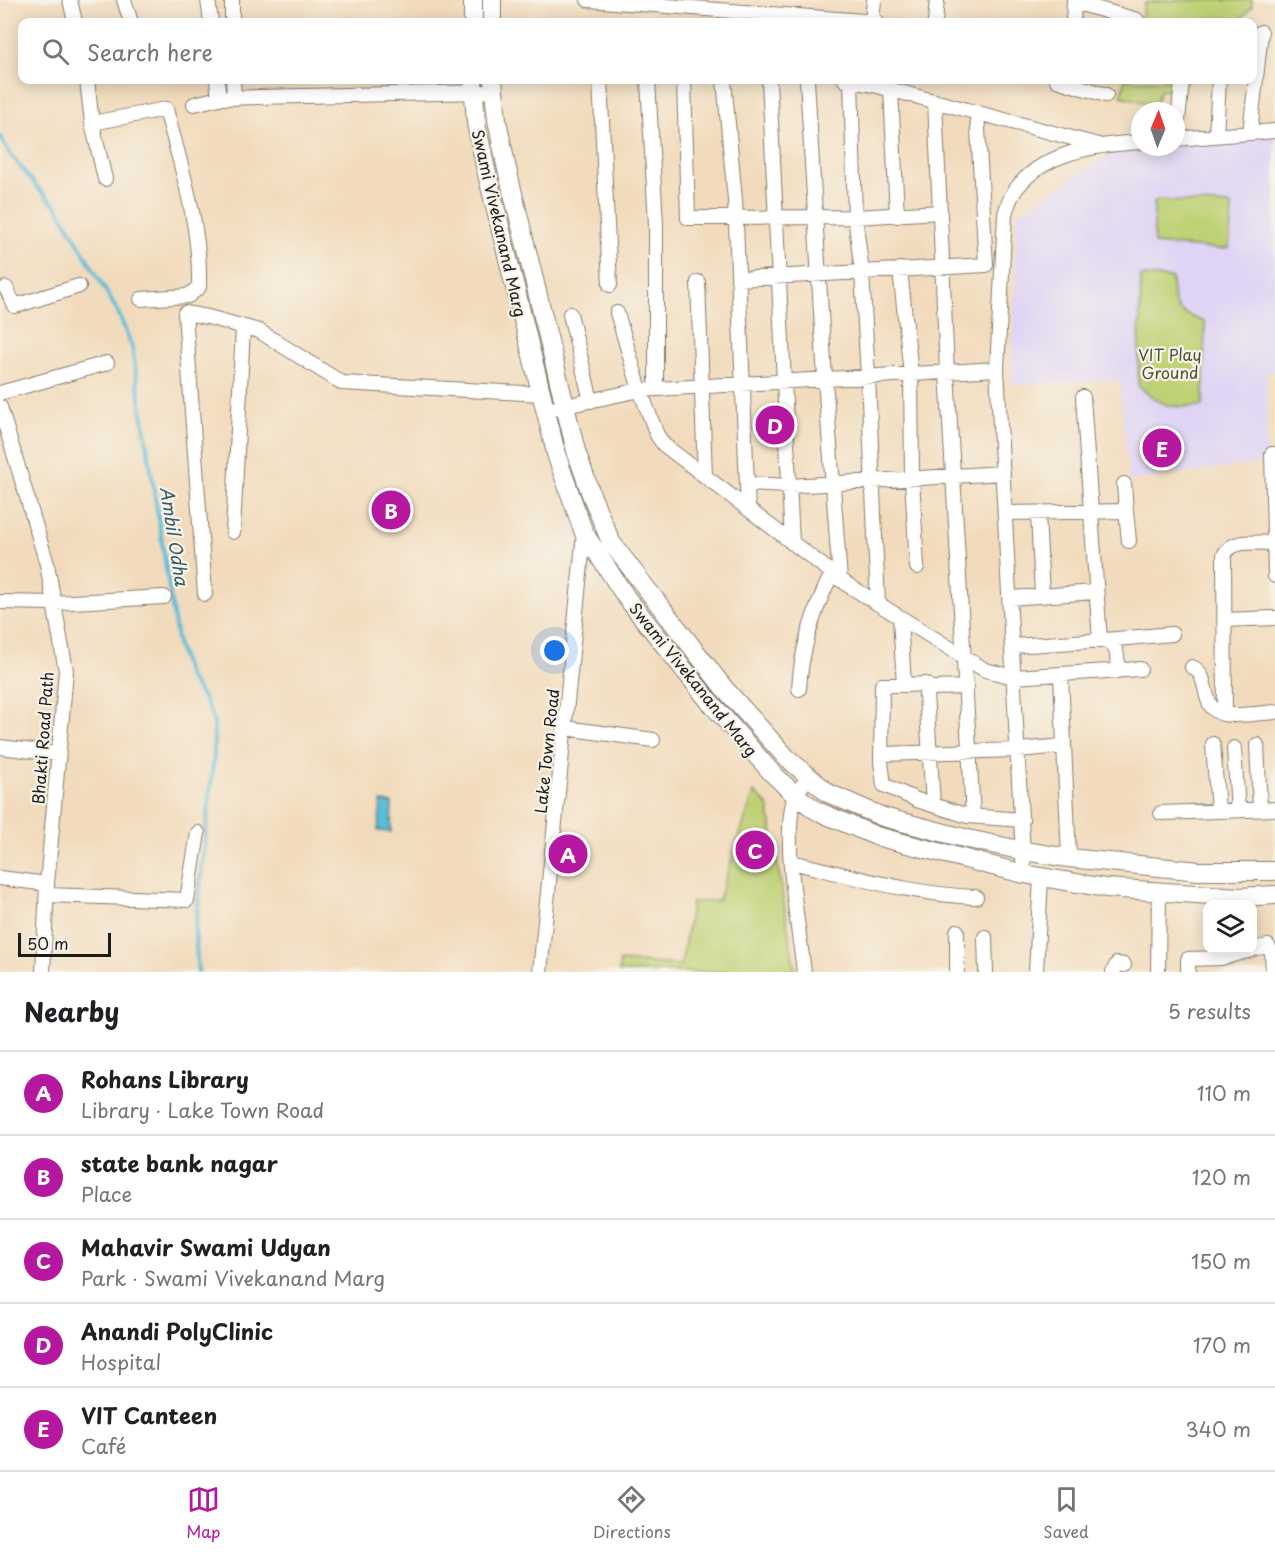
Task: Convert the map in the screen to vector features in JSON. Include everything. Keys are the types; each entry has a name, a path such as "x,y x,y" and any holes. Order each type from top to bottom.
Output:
{"main road":[{"path":"472,18 473,0"},
{"path":"492,0 492,18"},
{"name":"Swami Vivekanand Marg","path":"473,86 476,123 486,170 543,402 557,457 584,534 626,597 709,701 771,772 795,795 817,811 876,836 1033,876 1106,888 1239,897 1275,896"},
{"name":"Swami Vivekanand Marg","path":"494,86 496,120 506,165 576,452 611,542 724,688 786,758 828,793 883,817 968,839 1069,858 1199,871 1275,871"}],"street":[{"path":"70,0 74,18"},
{"path":"124,0 130,18"},
{"path":"208,0 210,18"},
{"path":"232,0 232,18"},
{"path":"588,0 704,4 837,18"},
{"path":"874,0 875,18"},
{"path":"935,18 937,0"},
{"path":"1073,18 1074,1 1130,18"},
{"path":"1257,69 1261,32"},
{"path":"87,84 92,123 105,180"},
{"path":"217,84 219,98"},
{"path":"233,84 234,98"},
{"path":"600,84 610,285"},
{"path":"648,84 656,225 656,389"},
{"path":"684,84 688,218 855,218 940,212"},
{"path":"724,84 736,218 748,509"},
{"path":"769,84 792,543"},
{"path":"799,689 800,663 821,596 836,576 833,483 807,84"},
{"path":"848,84 855,218 862,272 868,376 878,604"},
{"path":"867,84 1102,146"},
{"path":"1074,84 1107,95"},
{"path":"1180,102 1182,84"},
{"path":"1216,136 1219,84"},
{"path":"1250,133 1255,84"},
{"path":"194,104 219,98 494,86"},
{"path":"891,89 897,216"},
{"path":"935,101 947,372 973,816"},
{"path":"92,123 166,109 192,211 200,271 199,287 188,296 141,298"},
{"path":"738,279 986,265 977,112"},
{"path":"1185,138 1275,131"},
{"path":"1036,972 1033,876 1024,851 997,369 1005,214 1040,166 1067,154 1102,146 1131,143"},
{"path":"900,269 911,374 912,478 917,567"},
{"path":"698,282 705,476"},
{"path":"2,288 15,306 79,286"},
{"path":"205,594 185,312 259,332 342,383 565,406 640,390 997,369"},
{"path":"617,313 640,390 659,439 836,576 985,670 1014,677 1140,669"},
{"path":"570,314 591,401"},
{"path":"233,532 243,327"},
{"path":"0,393 107,363"},
{"path":"1083,397 1096,592 1102,640"},
{"name":"Bhakti Road Path","path":"0,406 47,564 66,671 47,890 43,972"},
{"path":"1275,454 1272,454 1275,576"},
{"path":"747,484 790,486 1003,473"},
{"path":"1124,484 1129,541"},
{"path":"1005,513 1126,511"},
{"path":"1038,513 1042,596"},
{"name":"Lake Town Road","path":"540,972 584,534"},
{"path":"1225,714 1224,555 1227,549 1236,544 1274,543"},
{"path":"1010,598 1096,592"},
{"path":"0,603 53,603 164,597"},
{"path":"900,618 904,685"},
{"path":"1224,620 1275,618"},
{"path":"1012,646 1172,634"},
{"path":"1102,640 1112,643 1117,649 1118,671"},
{"path":"1192,666 1198,669 1202,676 1206,698 1214,710 1225,714 1275,712"},
{"path":"1060,675 1069,858"},
{"path":"926,684 882,685 881,754 884,784 917,800 973,816 1022,820"},
{"path":"933,805 926,694 932,688 967,687"},
{"path":"565,728 653,740"},
{"path":"1213,744 1218,811"},
{"path":"1257,745 1260,809"},
{"path":"881,754 1018,750 1064,746"},
{"path":"0,747 58,754"},
{"path":"1234,748 1238,810"},
{"path":"804,972 791,862 791,822 795,795 809,777"},
{"path":"1161,813 1275,809"},
{"path":"0,878 47,890 187,900 198,833"},
{"path":"791,862 893,886 950,896 976,897"},
{"path":"1158,972 1159,891"},
{"path":"957,931 957,972"},
{"path":"985,937 986,972"},
{"path":"1257,948 1268,946 1272,953 1273,972"},
{"path":"1188,972 1188,958 1221,958 1235,954"}],"shaded area":[{"path":"1275,136 1275,371 1267,372 1266,462 1129,481 1119,380 1011,385 1017,214 1116,150 1131,149 1131,156 1185,156 1185,144"}],"green space":[{"path":"1166,0 1252,0 1252,6 1242,18 1141,18 1145,3"},
{"path":"1124,84 1179,84 1176,91 1160,90 1156,102 1144,102 1121,96"},
{"path":"1158,200 1232,207 1229,248 1154,244 1154,203"},
{"name":"VIT Play Ground","path":"1141,276 1172,278 1175,303 1178,308 1205,322 1203,406 1168,405 1154,398 1138,385"},
{"path":"754,792 768,805 795,972 619,972 620,961 681,965 692,902 718,901"}],"water":[{"path":"381,802 392,803 391,832 378,831"}],"waterway":[{"name":"Ambil Odha","path":"0,136 10,154 58,208 118,312 132,347 178,646 188,676 206,702 214,723 214,755 195,932 198,972"}],"place":[{"name":"Anandi PolyClinic","path":"775,425"},
{"name":"VIT Canteen","path":"1162,448"},
{"name":"state bank nagar","path":"391,510"},
{"name":"Mahavir Swami Udyan","path":"755,850"},
{"name":"Rohans Library","path":"568,854"}]}
